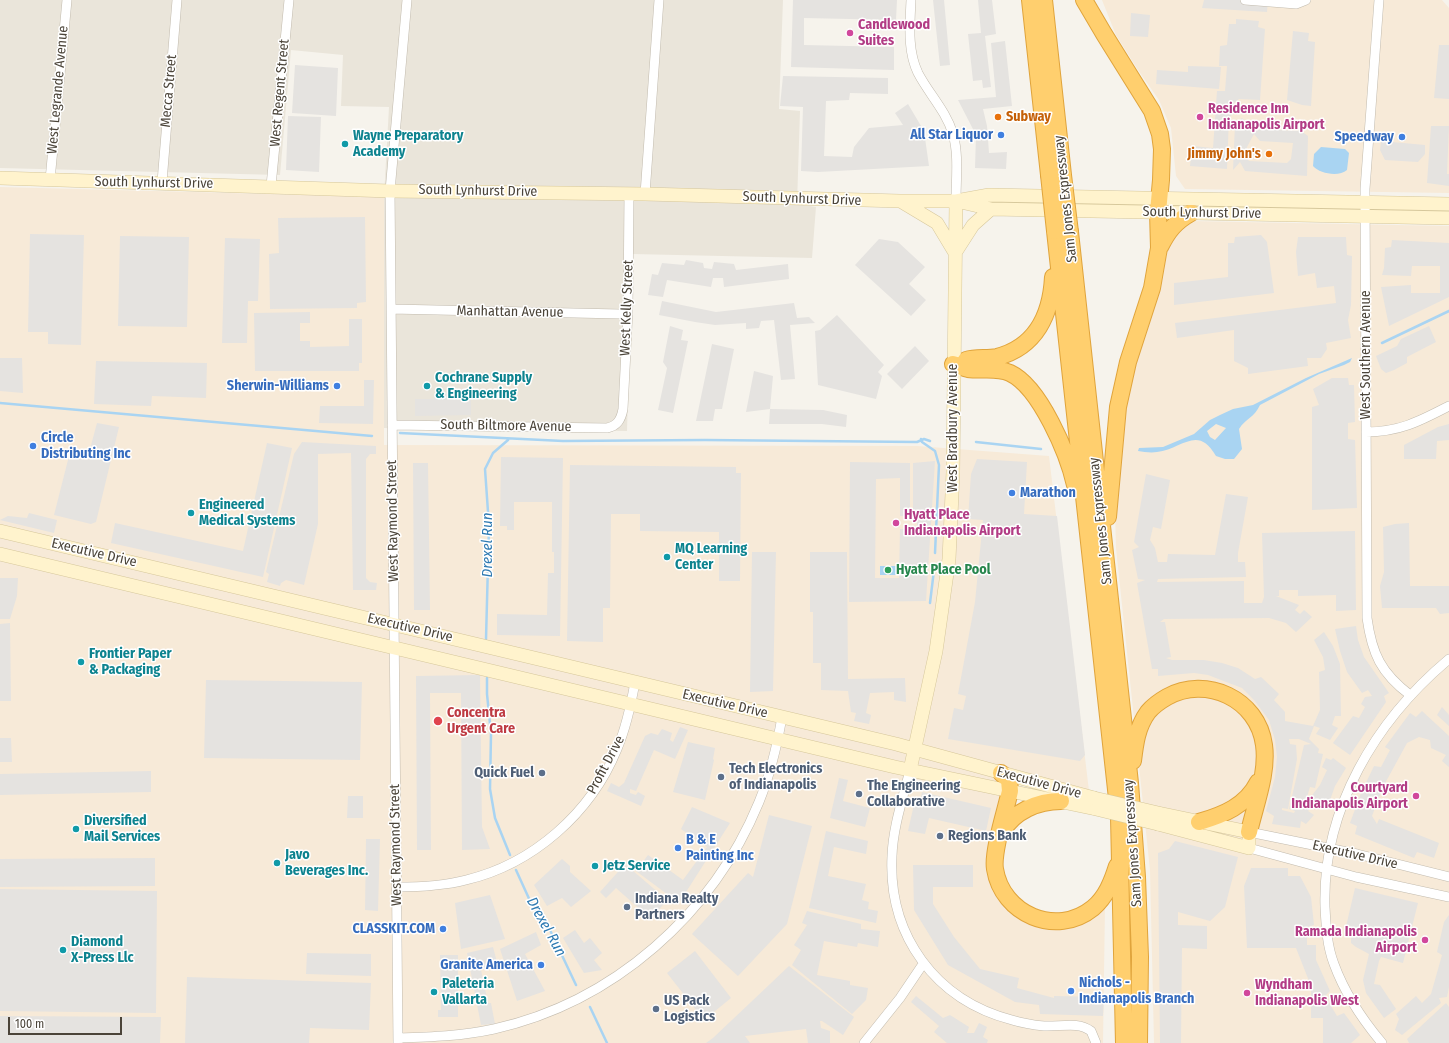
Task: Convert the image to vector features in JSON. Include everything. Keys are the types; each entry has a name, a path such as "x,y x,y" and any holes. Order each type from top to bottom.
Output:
{"highway":[{"name":"Sam Jones Expressway","path":"1030,0 1056,175"},
{"name":"Sam Jones Expressway","path":"1044,0 1056,175 1089,547 1119,817 1124,1011 1123,1043"},
{"path":"1084,0 1148,103 1158,126 1161,140 1162,168 1158,205 1159,248 1155,275 1128,362 1118,407 1111,466 1105,565"},
{"path":"1159,248 1170,229 1191,214"},
{"name":"Sam Jones Expressway","path":"1062,232 1105,565 1130,783 1139,933 1139,1043"},
{"path":"953,364 969,359 995,357 1012,351 1026,342 1038,328 1046,316 1051,296 1062,232"},
{"path":"953,364 967,369 1006,372 1016,376 1027,386 1050,420 1067,458 1089,547"},
{"path":"1130,783 1136,739 1144,718 1161,700 1176,693 1193,689 1208,689 1225,694 1240,702 1247,710 1260,730 1264,743 1263,772 1249,832"},
{"path":"1199,822 1221,816 1239,805 1253,790 1263,772"},
{"path":"1001,773 1009,780 1010,791 994,862 1000,886 1004,895 1016,908 1028,916 1044,921 1055,922 1072,919 1094,908 1109,888 1120,855"},
{"path":"1000,837 1004,828 1026,809 1039,804 1061,801"}],"street":[{"name":"West Legrande Avenue","path":"50,180 67,0"},
{"name":"Mecca Street","path":"162,182 177,0"},
{"name":"West Regent Street","path":"272,186 289,0"},
{"name":"West Raymond Street","path":"398,1040 390,190 407,0"},
{"path":"645,194 659,0"},
{"path":"912,0 910,42 915,64 922,80 944,113 954,139 956,201"},
{"path":"1246,0 1296,4 1306,0"},
{"name":"West Southern Avenue","path":"1379,0 1367,143 1365,202 1369,632 1373,650 1383,669 1395,683 1410,695"},
{"name":"South Lynhurst Drive","path":"0,178 390,190 645,194 900,201 956,201 989,195 1158,205 1191,214 1449,218"},
{"name":"West Kelly Street","path":"618,422 623,410 628,310 629,194"},
{"path":"900,201 923,213 937,223 955,253 972,225 991,209"},
{"name":"South Lynhurst Drive","path":"956,201 991,209 1365,202 1449,204"},
{"name":"West Bradbury Avenue","path":"910,770 934,661 946,587 952,518 956,201"},
{"name":"Manhattan Avenue","path":"391,309 620,314 628,310"},
{"path":"1366,432 1385,432 1406,427 1449,406"},
{"name":"South Biltmore Avenue","path":"392,425 607,428 618,422"},
{"name":"Executive Drive","path":"0,531 915,749 1001,773 1095,803 1158,818 1249,848 1327,864 1449,897"},
{"name":"Executive Drive","path":"0,554 910,770 1061,801 1095,803"},
{"path":"1382,1043 1354,1007 1334,964 1326,923 1327,864 1330,848 1347,792 1358,769 1380,734 1410,695 1449,659"},
{"name":"Profit Drive","path":"397,887 440,885 475,878 508,864 544,843 571,818 599,783 618,747 631,704 635,682"},
{"path":"398,1040 467,1034 494,1029 531,1018 581,997 608,982 640,960 664,940 696,906 731,856 751,820 760,800 778,739 782,717"},
{"path":"910,770 894,838 892,878 901,919 912,945 923,964 932,975 959,996 997,1016 1034,1025 1080,1025 1091,1031 1096,1043"},
{"name":"Executive Drive","path":"1158,818 1199,822 1330,848 1449,878"},
{"path":"1249,832 1249,848"},
{"path":"864,1043 900,998 923,964"}],"shaded area":[{"path":"0,0 783,0 779,109 800,111 797,204 816,207 812,258 632,254 627,431 383,428 384,197 389,107 341,106 343,55 291,50 280,175 0,168"},
{"path":"793,0 897,0 896,20 804,18 804,45 894,47 894,70 791,67"},
{"path":"933,0 944,0 950,65 940,66"},
{"path":"978,0 992,0 996,34 985,36 991,87 983,88 982,80 973,81 968,34 981,33"},
{"path":"1102,0 1442,0 1449,8 1449,193 1185,189 1176,176 1171,128 1159,100 1116,35"},
{"path":"1204,0 1268,0 1267,12 1202,8"},
{"path":"1131,13 1150,15 1148,37 1130,36"},
{"path":"1236,19 1259,21 1258,27 1265,29 1260,100 1239,99 1234,103 1234,113 1229,117 1227,169 1190,166 1192,146 1213,148 1217,91 1225,91 1227,66 1219,66 1220,46 1227,45 1229,24 1236,24"},
{"path":"1293,31 1309,33 1308,41 1315,42 1311,106 1302,105 1287,100"},
{"path":"1005,41 1012,106 983,109 987,126 989,153 1007,152 1006,169 975,168 976,135 958,100 996,97 991,43"},
{"path":"1439,45 1449,45 1449,99 1434,98"},
{"path":"295,65 338,68 336,116 292,113"},
{"path":"1188,66 1221,67 1219,89 1156,84 1157,70 1188,72"},
{"path":"783,76 888,78 888,94 850,93 849,100 826,101 824,156 852,157 854,147 869,128 903,125 895,113 908,104 924,131 929,166 818,172 801,171 803,107 780,106"},
{"path":"288,116 321,117 319,172 286,170"},
{"path":"1242,118 1254,129 1301,131 1308,136 1307,176 1245,171 1240,162 1233,170 1235,124","holes":["1254,134 1260,141 1293,143 1291,159 1287,163 1249,161 1245,156 1247,147"]},
{"path":"1431,126 1449,126 1447,174 1449,174 1449,186 1427,183"},
{"path":"1381,141 1425,145 1425,154 1418,162 1385,160 1380,150"},
{"path":"0,187 384,197 384,445 917,446 1049,456 1089,791 1009,768 991,853 1023,919 1042,928 1061,927 1105,906 1103,1043 0,1043"},
{"path":"365,217 366,302 357,303 357,308 270,309 269,254 279,253 278,218"},
{"path":"1190,221 1449,226 1449,1043 1154,1043 1150,870 1116,548 1114,475 1126,396 1143,335 1163,278 1169,240"},
{"path":"30,234 84,235 81,345 48,344 48,332 28,332"},
{"path":"1261,235 1267,242 1274,293 1174,305 1174,283 1228,277 1228,243 1234,243 1235,237"},
{"path":"120,236 189,237 187,327 118,326"},
{"path":"1298,237 1346,237 1347,255 1352,256 1351,305 1348,320 1351,338 1326,343 1327,349 1321,358 1307,358 1308,366 1248,374 1248,368 1234,361 1234,330 1177,338 1175,323 1336,303 1334,286 1317,288 1315,273 1298,276 1296,252"},
{"path":"225,238 260,239 258,301 248,301 247,343 222,343"},
{"path":"879,239 898,242 925,267 909,284 926,300 911,316 855,265"},
{"path":"1392,240 1449,243 1449,297 1389,326 1381,287 1411,285 1411,293 1440,293 1440,266 1412,266 1411,276 1382,275 1384,268 1385,248 1391,247"},
{"path":"686,260 703,263 704,268 712,269 714,262 734,264 736,270 788,264 789,279 724,287 723,278 713,278 711,287 667,280 663,297 648,295 652,274 658,275 662,263 684,265"},
{"path":"662,301 716,312 794,303 797,318 809,317 815,323 790,325 795,379 781,380 774,320 761,321 759,328 746,329 746,323 715,325 695,322 659,315"},
{"path":"310,312 310,323 300,323 300,341 310,341 310,347 349,346 349,319 362,319 362,363 359,363 359,371 255,371 254,313"},
{"path":"837,315 884,365 878,372 882,376 876,399 818,385 815,331 820,330"},
{"path":"670,326 683,330 681,340 688,341 673,413 658,410 667,368 663,362"},
{"path":"1429,326 1436,342 1407,357 1407,363 1394,370 1386,373 1381,369 1376,356 1397,346 1401,339"},
{"path":"712,344 734,349 722,409 715,409 713,421 696,421"},
{"path":"915,346 929,361 902,389 887,374"},
{"path":"0,358 22,358 23,393 0,391"},
{"path":"96,361 207,363 206,398 152,396 151,406 94,404"},
{"path":"754,371 773,376 770,409 746,412"},
{"path":"1332,378 1348,378 1349,385 1354,385 1355,422 1348,423 1348,439 1355,440 1357,508 1312,510 1312,407 1319,405 1313,389"},
{"path":"364,380 374,380 373,424 319,423 320,406 364,406"},
{"path":"434,394 471,394 471,415 415,416 415,399 434,399"},
{"path":"770,409 823,410 847,415 846,427 822,424 769,424"},
{"path":"97,423 119,427 96,522 91,524 54,515 69,456 87,460"},
{"path":"1449,424 1449,440 1437,441 1436,459 1404,459 1404,445 1438,427"},
{"path":"302,442 376,446 376,454 370,454 366,459 366,578 370,582 377,583 376,590 353,590 351,453 318,454 318,524 304,585 286,580 281,583 280,586 267,582 269,574 266,572 294,454"},
{"path":"267,443 292,448 263,577 111,543 115,523 243,551"},
{"path":"501,457 563,458 560,636 497,635 497,614 547,615 548,573 554,573 554,552 552,552 552,502 514,502 514,530 507,530 507,526 500,526"},
{"path":"977,459 1027,462 1024,514 1057,516 1085,755 1080,761 948,739 954,708 963,710 966,696 958,694 975,602 983,520 968,519 971,474"},
{"path":"935,461 926,601 849,602 850,462 910,463 910,516 900,516 900,478 876,479 875,578 899,578 900,529 917,529 917,516 913,516 913,463"},
{"path":"413,463 428,463 430,610 414,610"},
{"path":"570,465 736,467 736,473 741,473 740,581 719,581 719,532 640,531 640,514 611,514 610,608 603,608 603,642 567,641"},
{"path":"1146,474 1170,480 1161,529 1153,527 1150,540 1155,548 1158,562 1167,562 1168,554 1215,555 1226,494 1248,497 1238,553 1238,562 1245,562 1246,577 1158,579 1157,582 1244,581 1244,603 1262,603 1264,597 1262,533 1355,531 1356,610 1336,611 1336,595 1298,596 1298,590 1279,590 1279,596 1276,596 1299,605 1295,610 1300,614 1304,610 1312,617 1296,632 1286,623 1269,618 1164,619 1160,622 1165,622 1171,657 1166,658 1172,660 1204,660 1222,663 1238,668 1255,679 1261,677 1279,694 1274,700 1285,712 1285,721 1313,726 1320,710 1319,672 1325,670 1323,657 1314,640 1324,632 1333,646 1340,664 1341,716 1335,716 1332,725 1338,728 1330,740 1316,734 1320,728 1314,726 1309,739 1319,749 1318,753 1323,754 1315,788 1310,787 1307,797 1310,798 1320,785 1327,770 1322,767 1326,758 1331,760 1333,758 1346,768 1335,786 1328,806 1316,802 1308,811 1314,815 1306,824 1301,821 1300,828 1272,824 1274,816 1266,811 1275,777 1277,757 1275,740 1269,720 1254,700 1242,688 1208,675 1194,673 1158,676 1158,669 1152,669 1137,583 1145,580 1138,579 1132,550 1139,547 1134,542","holes":["1289,739 1299,739 1311,744 1304,745 1289,809 1295,811 1294,813 1282,810 1282,808 1288,809 1297,759 1296,745 1290,744"]},
{"path":"29,513 57,520 54,533 0,520 8,516 27,518"},
{"path":"1409,523 1410,586 1449,586 1449,613 1440,614 1436,608 1382,608 1380,586 1384,572 1383,527"},
{"path":"752,552 776,552 773,691 750,692"},
{"path":"810,552 847,552 848,679 905,678 906,702 894,700 894,692 870,693 866,713 871,715 869,724 854,721 856,713 851,712 848,691 821,690 821,663 813,663 813,612 810,612"},
{"path":"0,578 18,578 17,596 10,619 0,619"},
{"path":"10,623 11,701 0,701 0,624"},
{"path":"1356,626 1358,640 1364,657 1389,693 1384,696 1386,702 1350,755 1333,743 1353,716 1359,718 1365,707 1361,704 1365,697 1372,696 1368,690 1362,693 1347,672 1335,629"},
{"path":"480,675 482,827 490,849 462,850 461,693 430,693 431,850 417,850 416,676"},
{"path":"206,680 362,682 360,760 204,758"},
{"path":"1442,707 1449,715 1449,726 1437,715"},
{"path":"1422,711 1449,736 1449,767 1442,761 1446,755 1431,748 1430,740 1419,737 1407,743 1383,787 1372,816 1377,824 1379,819 1439,843 1434,858 1417,852 1414,858 1355,834 1357,826 1350,823 1361,793 1374,766 1381,767 1390,750 1385,747 1410,713 1416,717"},
{"path":"680,727 688,730 675,759 654,750 636,791 630,789 630,793 636,795 638,792 645,796 641,806 607,791 611,783 619,787 624,783 645,736 651,733 658,735 662,729 672,733 670,740 673,742"},
{"path":"0,738 11,738 12,762 0,762"},
{"path":"688,742 715,748 714,760 705,800 673,792"},
{"path":"151,771 151,792 0,795 0,774"},
{"path":"839,778 848,780 843,801 870,808 865,827 830,818"},
{"path":"922,792 991,808 986,831 929,818 925,834 908,831 915,800 920,801"},
{"path":"348,796 363,796 363,818 347,818"},
{"path":"692,807 730,823 679,903 636,871 648,855 683,880 707,847 681,829"},
{"path":"769,815 812,826 787,924 738,976 692,934 748,873 753,877"},
{"path":"826,831 868,841 866,854 834,847 828,876 866,884 862,900 869,902 868,909 878,911 876,923 809,908"},
{"path":"366,839 380,839 378,911 365,910"},
{"path":"1175,841 1238,857 1225,907 1210,921 1178,912 1178,925 1207,926 1207,949 1182,948 1181,1043 1160,1043 1158,853 1169,849"},
{"path":"155,858 155,886 0,887 0,859"},
{"path":"562,859 570,866 570,872 591,891 571,907 562,898 547,906 534,885"},
{"path":"625,864 667,900 651,919 616,888 606,898 600,892"},
{"path":"913,865 973,865 973,887 933,887 933,904 954,937 980,969 1019,978 1017,988 1054,998 1054,996 1104,997 1103,1016 1040,1014 1039,1005 1015,1002 948,965 914,910"},
{"path":"1251,868 1288,868 1288,876 1300,876 1311,897 1314,925 1307,927 1307,945 1316,945 1316,960 1330,991 1325,996 1337,1016 1344,1013 1360,1035 1351,1043 1323,1043 1323,1018 1311,1018 1311,986 1296,948 1247,948 1244,886"},
{"path":"1355,888 1418,903 1403,963 1381,957 1379,961 1374,984 1380,985 1396,1009 1384,1018 1366,993 1363,980 1369,954 1351,943 1351,935 1344,935"},
{"path":"0,889 157,891 156,1013 0,1011"},
{"path":"490,895 505,939 461,949 455,903"},
{"path":"807,911 861,924 861,929 880,931 878,947 858,943 857,947 824,941 817,975 850,981 850,985 868,988 866,1000 852,1014 792,965 801,950 794,945 807,925 802,923"},
{"path":"1449,915 1449,987 1447,997 1439,998 1441,1003 1402,1035 1395,1030 1399,1019 1396,1014 1416,996 1422,1003 1431,994 1442,955 1437,952 1444,922"},
{"path":"575,930 584,943 590,938 602,953 594,960 602,970 584,973 563,938"},
{"path":"536,932 541,945 525,954 545,991 517,1001 500,949"},
{"path":"493,947 498,966 481,970 488,1003 491,1003 495,1024 481,1025 467,953"},
{"path":"695,951 731,998 704,1020 667,973"},
{"path":"307,953 371,954 371,976 306,974"},
{"path":"440,955 458,955 458,1017 438,1017 438,1010 441,1010"},
{"path":"789,966 854,1017 843,1035 820,1021 821,1028 830,1031 830,1043 808,1043 806,1029 745,1036 750,1043 706,1043 713,1038"},
{"path":"187,977 371,983 369,1030 310,1028 309,1043 185,1043"},
{"path":"916,996 943,1018 950,1015 969,1027 967,1033 974,1033 979,1023 987,1027 983,1037 988,1040 987,1043 947,1043 934,1032 939,1026 911,1002"},
{"path":"1446,1003 1449,1007 1449,1043 1409,1043 1407,1039"},
{"path":"0,1016 161,1017 160,1043 0,1043"}],"water":[{"path":"1321,147 1345,149 1349,153 1347,170 1344,172 1330,174 1316,169 1313,166 1314,154"},
{"path":"1352,358 1350,362 1319,374 1260,405 1255,413 1244,422 1239,429 1242,449 1234,459 1225,459 1216,456 1203,441 1196,440 1157,452 1138,451 1139,448 1163,447 1194,434 1210,420 1220,415 1233,409 1253,405 1306,378","holes":["1216,424 1226,428 1215,440 1210,437 1207,431"]},
{"name":"Hyatt Place Pool","path":"880,566 896,566 896,575 880,575"}],"waterway":[{"path":"1382,343 1449,311"},
{"path":"0,403 372,436"},
{"path":"400,433 563,441 705,440 917,442 924,439 930,441"},
{"path":"921,439 922,442 935,451 939,465 935,553"},
{"name":"Drexel Run","path":"486,639 489,526 485,469 493,453 508,440"},
{"path":"976,442 1041,449"},
{"path":"930,603 934,570"},
{"name":"Drexel Run","path":"487,678 491,734 490,789 495,818 510,855"},
{"name":"Drexel Run","path":"516,870 531,903 550,930 576,985"},
{"name":"Drexel Run","path":"590,1007 607,1043"}],"place":[{"name":"Candlewood Suites","path":"850,33"},
{"name":"Subway","path":"998,117"},
{"name":"Residence Inn Indianapolis Airport","path":"1200,117"},
{"name":"All Star Liquor","path":"1001,135"},
{"name":"Speedway","path":"1402,137"},
{"name":"Wayne Preparatory Academy","path":"345,144"},
{"name":"Jimmy John's","path":"1269,154"},
{"name":"Sherwin-Williams","path":"337,386"},
{"name":"Cochrane Supply & Engineering","path":"427,386"},
{"name":"Circle Distributing Inc","path":"33,446"},
{"name":"Marathon","path":"1012,493"},
{"name":"Engineered Medical Systems","path":"191,513"},
{"name":"Hyatt Place Indianapolis Airport","path":"896,523"},
{"name":"MQ Learning Center","path":"667,557"},
{"name":"Hyatt Place Pool","path":"888,570"},
{"name":"Frontier Paper & Packaging","path":"81,662"},
{"name":"Concentra Urgent Care","path":"438,721"},
{"name":"Quick Fuel","path":"542,773"},
{"name":"Tech Electronics of Indianapolis","path":"721,777"},
{"name":"The Engineering Collaborative","path":"859,794"},
{"name":"Courtyard Indianapolis Airport","path":"1416,796"},
{"name":"Diversified Mail Services","path":"76,829"},
{"name":"Regions Bank","path":"940,836"},
{"name":"B & E Painting Inc","path":"678,848"},
{"name":"Javo Beverages Inc.","path":"277,863"},
{"name":"Jetz Service","path":"595,866"},
{"name":"Indiana Realty Partners","path":"627,907"},
{"name":"CLASSKIT.COM","path":"443,929"},
{"name":"Ramada Indianapolis Airport","path":"1425,940"},
{"name":"Diamond X-Press Llc","path":"63,950"},
{"name":"Granite America","path":"541,965"},
{"name":"Nichols - Indianapolis Branch","path":"1071,991"},
{"name":"Paleteria Vallarta","path":"434,992"},
{"name":"Wyndham Indianapolis West","path":"1247,993"},
{"name":"US Pack Logistics","path":"656,1009"}]}
